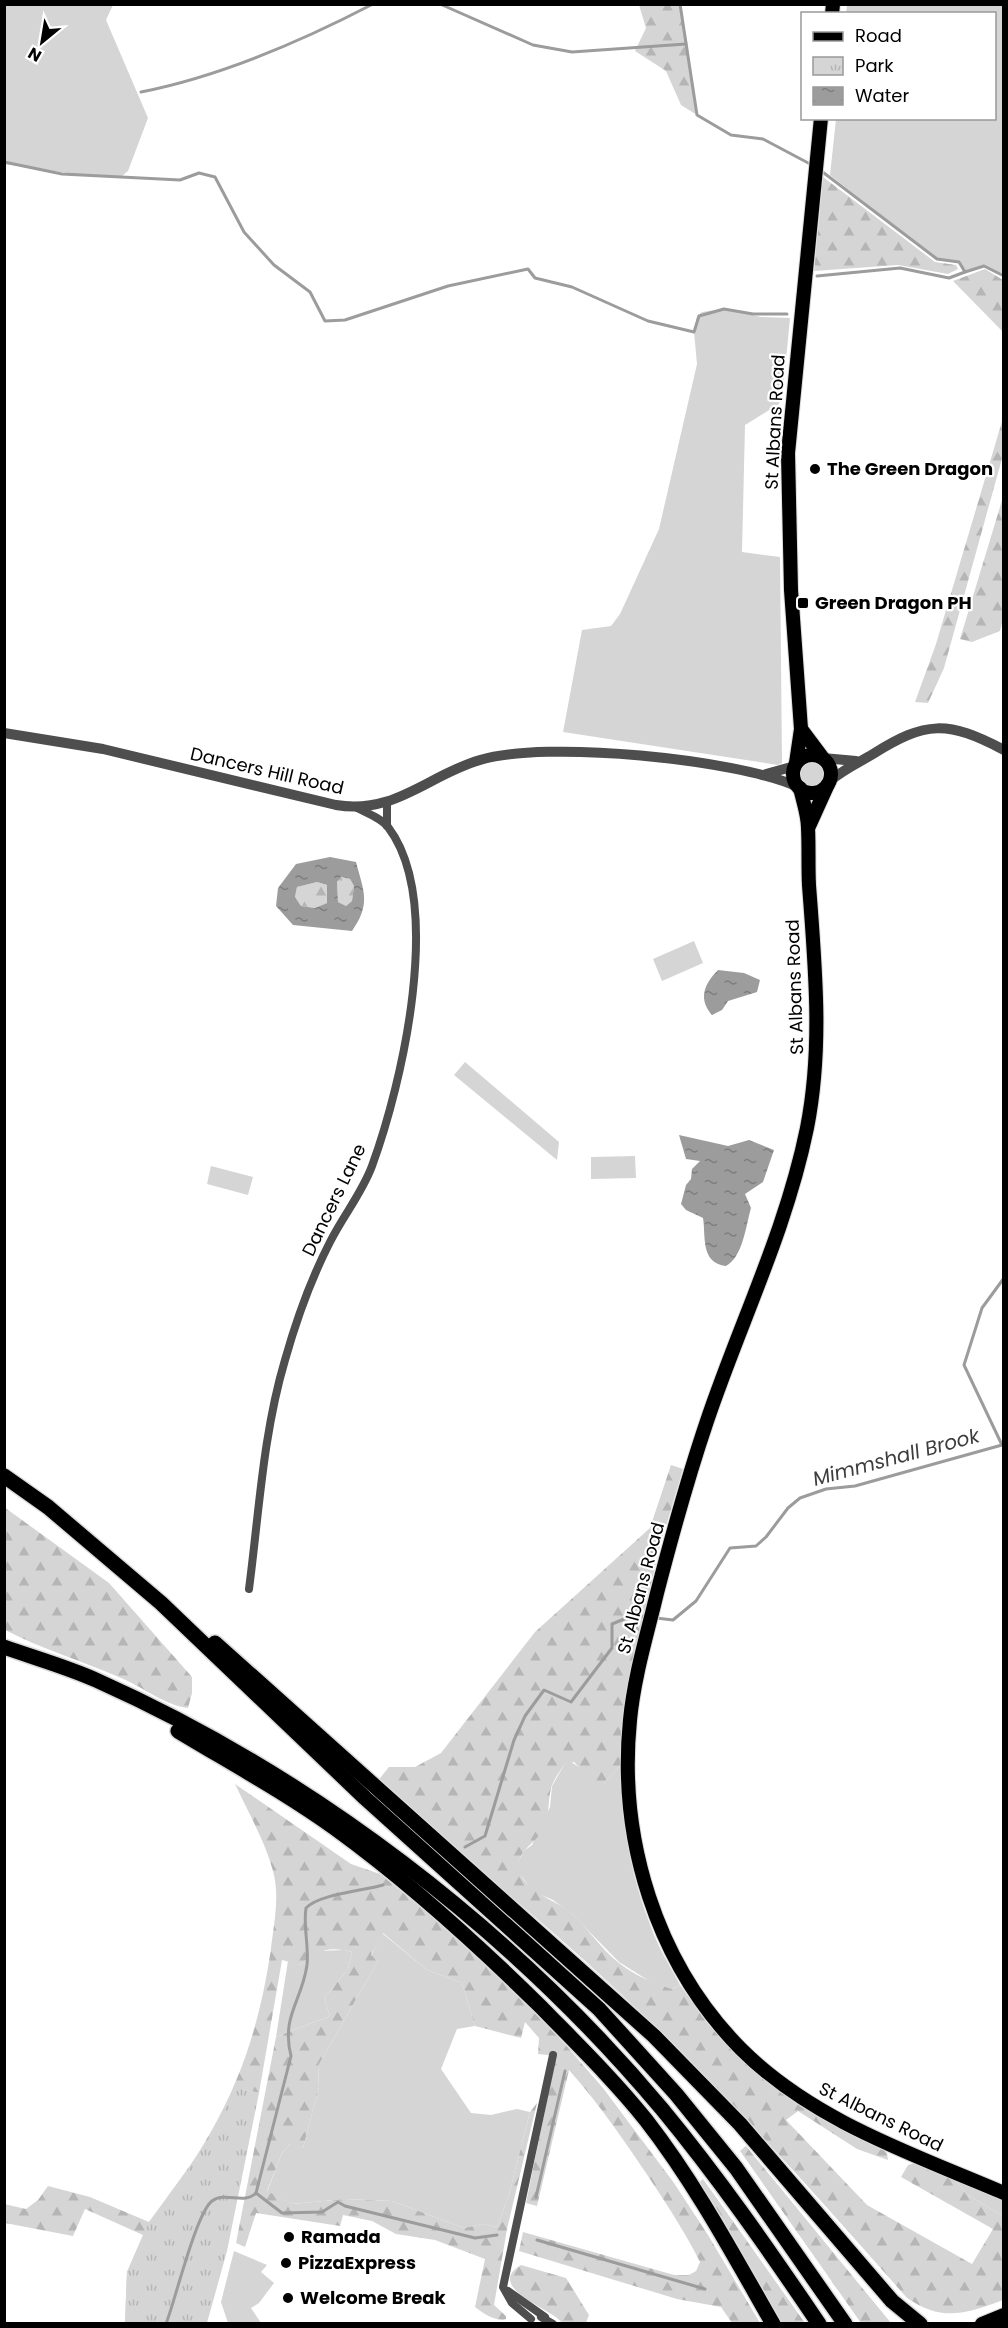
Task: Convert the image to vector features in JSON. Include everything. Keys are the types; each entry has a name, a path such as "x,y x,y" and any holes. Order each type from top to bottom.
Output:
{"highway":[{"path":"4,1476 48,1508 161,1603 365,1798 599,2009 676,2094 736,2168 845,2324"},
{"path":"161,1603 211,1639 654,2036 747,2132 901,2311 920,2324"},
{"path":"4,1647 94,1679 207,1735 264,1769 390,1853 517,1958 585,2024 660,2107 748,2219 819,2324"},
{"path":"76,1674 90,1686 181,1732 335,1828 407,1884 497,1964 590,2055 646,2120 712,2217 773,2324"}],"main road":[{"name":"St Albans Road","path":"795,765 801,729 791,590 788,453 821,120"},
{"path":"801,729 830,766 829,783 815,793 799,788 793,777 795,765 810,755 822,758"},
{"name":"St Albans Road","path":"809,826 829,783"},
{"name":"St Albans Road","path":"799,788 809,826 807,857 818,1034 807,1128 775,1246 707,1420 647,1628 630,1716 627,1775 631,1818 638,1861 652,1908 672,1954 702,2002 741,2049 804,2099 854,2127 1004,2193"},
{"path":"982,2324 1004,2315"}],"street":[{"path":"829,783 856,761 894,739 924,729 960,732 1004,750"},
{"name":"Dancers Hill Road","path":"4,733 103,749 336,805 357,807 387,802 429,785 466,765 507,754 614,753 766,774 799,788"},
{"path":"822,758 856,761"},
{"name":"Dancers Hill Road","path":"766,774 795,765"},
{"name":"Dancers Lane","path":"249,1589 267,1446 285,1361 330,1241 371,1169 407,1042 415,941 413,890 398,845 387,826 387,802"},
{"path":"357,807 387,826"},
{"path":"545,2317 530,2321 512,2303 503,2287 552,2055"},
{"path":"503,2287 553,2324"}],"green space":[{"path":"4,5 113,5 106,20 148,118 128,171 122,176 81,175 5,164"},
{"path":"639,5 680,5 697,115 681,105 666,71 635,51 646,28"},
{"path":"847,5 1003,5 1003,276 984,266 965,272 959,262 937,259 830,175 836,120 996,120 996,12 846,12"},
{"path":"823,177 935,262 956,265 958,269 948,274 898,265 814,271"},
{"path":"985,269 1003,280 1003,332 953,281"},
{"path":"724,309 761,317 790,318 783,391 779,404 745,425 742,552 780,557 782,763 778,765 563,732 582,630 611,626 620,614 659,529 697,364 694,332 697,316 702,312"},
{"path":"1003,418 1003,455 944,668 928,703 915,702 936,644"},
{"path":"1003,497 1004,615 1000,631 972,642 960,639"},
{"path":"812,759 818,760 826,768 826,780 818,788 812,789 806,788 798,780 797,774 798,768 806,760"},
{"path":"341,877 350,879 354,886 352,901 346,906 338,902 337,882"},
{"path":"317,882 327,885 327,903 315,908 301,906 295,897 297,887"},
{"path":"694,941 703,963 662,981 653,959"},
{"path":"465,1062 559,1142 557,1160 454,1075"},
{"path":"635,1156 636,1178 591,1179 591,1157"},
{"path":"211,1166 253,1177 248,1195 207,1184"},
{"path":"671,1465 683,1469 660,1546 626,1691 620,1766 604,1783 593,1782 574,1762 564,1765 552,1785 544,1827 519,1861 521,1875 539,1894 571,1913 612,1957 625,1967 644,1978 672,1989 680,1985 716,2033 772,2084 813,2111 879,2146 887,2153 888,2160 857,2149 798,2111 786,2120 867,2205 972,2264 993,2229 901,2177 908,2165 917,2162 955,2179 966,2194 1003,2216 1003,2300 966,2312 943,2313 920,2306 907,2298 790,2167 669,2040 558,1937 376,1783 389,1767 415,1767 441,1753 535,1632 650,1528"},
{"path":"4,1507 109,1583 192,1677 192,1693 188,1708 162,1700 121,1678 5,1630"},
{"path":"571,1762 604,1783 620,1766 625,1828 632,1868 654,1934 680,1985 672,1989 654,1984 619,1962 572,1914 553,1900 532,1891 519,1872 518,1862 524,1851 532,1845 550,1807 552,1786 564,1765"},
{"path":"235,1784 351,1864 380,1874 444,1926 550,2027 603,2088 674,2183 760,2323 732,2323 721,2307 677,2299 519,2251 523,2232 674,2275 689,2275 696,2271 700,2262 652,2182 602,2111 569,2070 537,2206 526,2203 556,2056 538,2054 539,2038 525,2022 521,2038 475,2026 462,1983 427,1970 383,1933 371,1955 378,1961 318,2066 319,2087 303,2148 290,2144 282,2153 267,2191 292,2204 345,2199 392,2201 464,2228 482,2224 497,2227 508,2198 530,2112 537,2103 507,2229 494,2305 506,2316 506,2319 493,2318 475,2307 485,2259 435,2240 396,2234 372,2221 343,2215 340,2226 256,2213 245,2247 236,2243 276,2037 330,2016 324,1998 348,1969 352,1952 344,1950 318,1953 300,1965 282,1960 259,2093 242,2089 125,2323 127,2272 143,2235 85,2209 73,2236 5,2223 4,2204 26,2209 38,2200 48,2186 90,2197 149,2222 195,2158 214,2126 244,2061 255,2026 264,1989 276,1910 275,1880 270,1860"},
{"path":"382,1933 427,1970 462,1983 475,2026 457,2029 441,2069 471,2113 491,2115 517,2109 530,2112 508,2198 497,2227 482,2224 464,2228 392,2201 345,2199 292,2204 267,2192 282,2153 291,2143 303,2148 319,2087 318,2066 378,1961 371,1956"},
{"path":"317,1951 352,1952 348,1969 324,1998 330,2016 276,2037 288,1961 300,1965"},
{"path":"236,2087 259,2093 227,2251 207,2323 125,2323 127,2272 149,2222 205,2145"},
{"path":"746,2146 891,2323 861,2323 740,2151"},
{"path":"703,2179 805,2323 779,2323 697,2184"},
{"path":"955,2179 1003,2199 1003,2216 966,2194"},
{"path":"234,2251 267,2265 261,2272 274,2283 259,2303 251,2308 261,2323 228,2323 221,2302"},
{"path":"521,2265 566,2278 589,2315 586,2323 562,2323 515,2290 510,2282 512,2274"}],"water":[{"path":"330,857 356,862 364,905 352,931 293,925 276,906 278,888 296,864","holes":["341,877 350,879 354,886 352,901 346,906 338,902 337,882","317,882 327,885 327,903 315,908 301,906 295,897 297,887"]},
{"path":"718,970 744,973 760,980 757,992 728,1001 722,1010 712,1015 705,1003 704,992"},
{"path":"679,1135 728,1146 749,1140 774,1150 763,1182 745,1194 751,1208 745,1231 736,1256 726,1266 712,1260 708,1254 703,1218 686,1210 681,1204 686,1185 691,1179 692,1169 700,1161 686,1159"}],"waterway":[{"path":"141,92 231,67 317,32 373,4"},
{"path":"440,4 533,45 572,52 686,44"},
{"path":"680,4 697,115 731,135 763,139 812,165"},
{"path":"4,162 62,174 180,180 199,173 215,177 244,232 274,265 310,292 325,321 345,320 448,286 528,269 535,278 572,287 648,321 694,332 699,316 724,309 753,314 787,314"},
{"path":"820,170 937,259 959,262 965,272 984,266 1004,276"},
{"path":"817,276 900,268 949,278 965,272"},
{"name":"Mimmshall Brook","path":"656,1618 673,1620 696,1601 730,1548 756,1546 766,1537 788,1508 800,1498 826,1489 855,1486 1002,1445 964,1365 982,1308 1004,1278"},
{"name":"Mimmshall Brook","path":"465,1847 485,1836 514,1740 525,1716 544,1690 571,1702 612,1648 612,1624 629,1617 647,1616"},
{"name":"Mimmshall Brook","path":"166,2324 193,2239 206,2209 217,2198 246,2198 256,2193 291,2056 290,2019 307,1965 306,1908 312,1903 331,1896 383,1885"},
{"path":"536,2197 565,2071"},
{"path":"256,2193 282,2213 322,2212 338,2202 345,2206 475,2238 497,2235"},
{"path":"537,2240 705,2289"}],"place":[{"name":"The Green Dragon","path":"815,469"},
{"name":"Green Dragon PH","path":"803,603"},
{"name":"Ramada","path":"289,2237"},
{"name":"PizzaExpress","path":"286,2263"},
{"name":"Welcome Break","path":"288,2298"}]}
